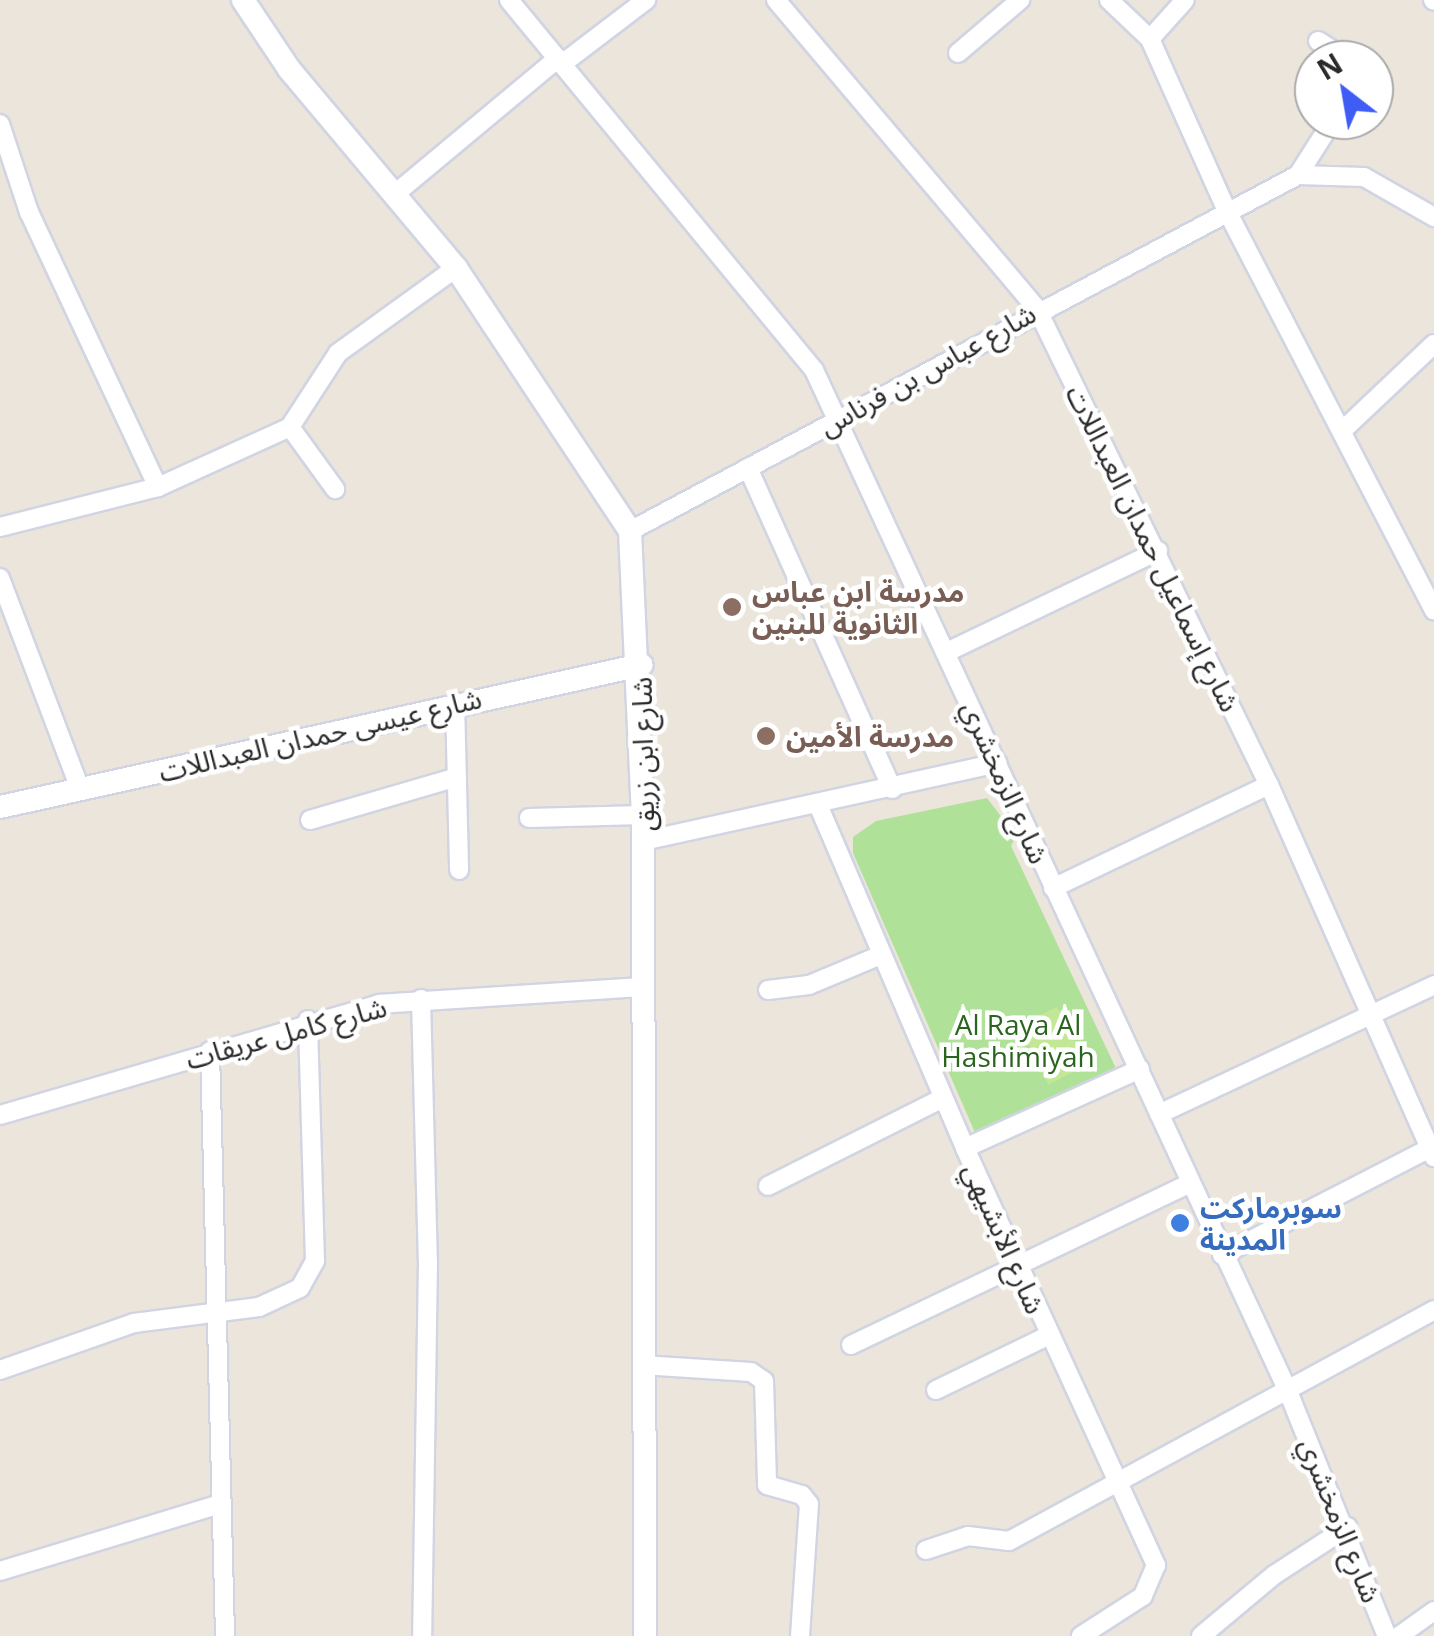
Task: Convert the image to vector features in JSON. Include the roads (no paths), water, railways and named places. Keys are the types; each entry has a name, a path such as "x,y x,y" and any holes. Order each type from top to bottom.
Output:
{"street":[{"name":"شارع ابن زريق","path":"243,0 289,69 456,268 630,532 640,665 643,840 640,986 645,1636"},
{"name":"شارع الزمخشري","path":"509,0 786,331 840,417 1053,888 1287,1388 1348,1527 1386,1636"},
{"path":"396,194 560,61 646,0"},
{"name":"شارع إسماعيل حمدان العبداللات","path":"776,0 1037,308 1269,785 1432,1153"},
{"path":"958,53 1020,0"},
{"path":"1109,0 1150,38 1227,210 1434,611"},
{"path":"1150,38 1185,0"},
{"path":"0,124 30,212 158,487"},
{"path":"1298,175 1320,140"},
{"path":"1298,175 1364,177 1434,218"},
{"name":"شارع عباس بن فرناس","path":"630,532 1037,308 1298,175"},
{"path":"0,527 158,487 290,427 338,352 456,268"},
{"path":"1343,430 1434,344"},
{"path":"290,427 335,488"},
{"path":"748,468 892,789"},
{"path":"949,651 1158,551"},
{"path":"0,578 80,789"},
{"name":"شارع عيسى حمدان العبداللات","path":"0,807 455,702 640,665"},
{"path":"455,702 459,870"},
{"path":"643,840 819,807 998,763"},
{"path":"310,820 457,778"},
{"path":"1053,888 1269,785"},
{"name":"شارع الأبشيهي","path":"819,807 942,1098 1116,1478 1156,1576 1142,1596 1081,1636"},
{"path":"529,818 642,814"},
{"path":"768,990 809,985 881,954"},
{"path":"1159,1114 1434,985"},
{"name":"شارع كامل عريقات","path":"0,1115 308,1020 421,999 640,986"},
{"path":"421,999 428,1262 422,1636"},
{"path":"0,1370 134,1323 278,1301 312,1274 308,1020"},
{"path":"210,1051 225,1636"},
{"path":"964,1148 1140,1069"},
{"path":"768,1186 942,1098"},
{"path":"1222,1255 1432,1153"},
{"path":"851,1346 1190,1184"},
{"path":"926,1550 968,1536 1009,1540 1116,1478 1434,1310"},
{"path":"936,1390 1050,1335"},
{"path":"642,1365 750,1372 764,1382 768,1485 802,1495 809,1504 800,1636"},
{"path":"0,1571 221,1504"},
{"path":"1201,1636 1274,1576 1348,1527"},
{"path":"1399,1636 1434,1611"}],"place":[{"name":"مدرسة ابن عباس الثانوية للبنين","path":"732,607"},
{"name":"مدرسة الأمين","path":"766,736"},
{"name":"سوبرماركت المدينة","path":"1180,1223"}],"park label":[{"name":"Al Raya Al Hashimiyah","path":"1018,1040"}]}
